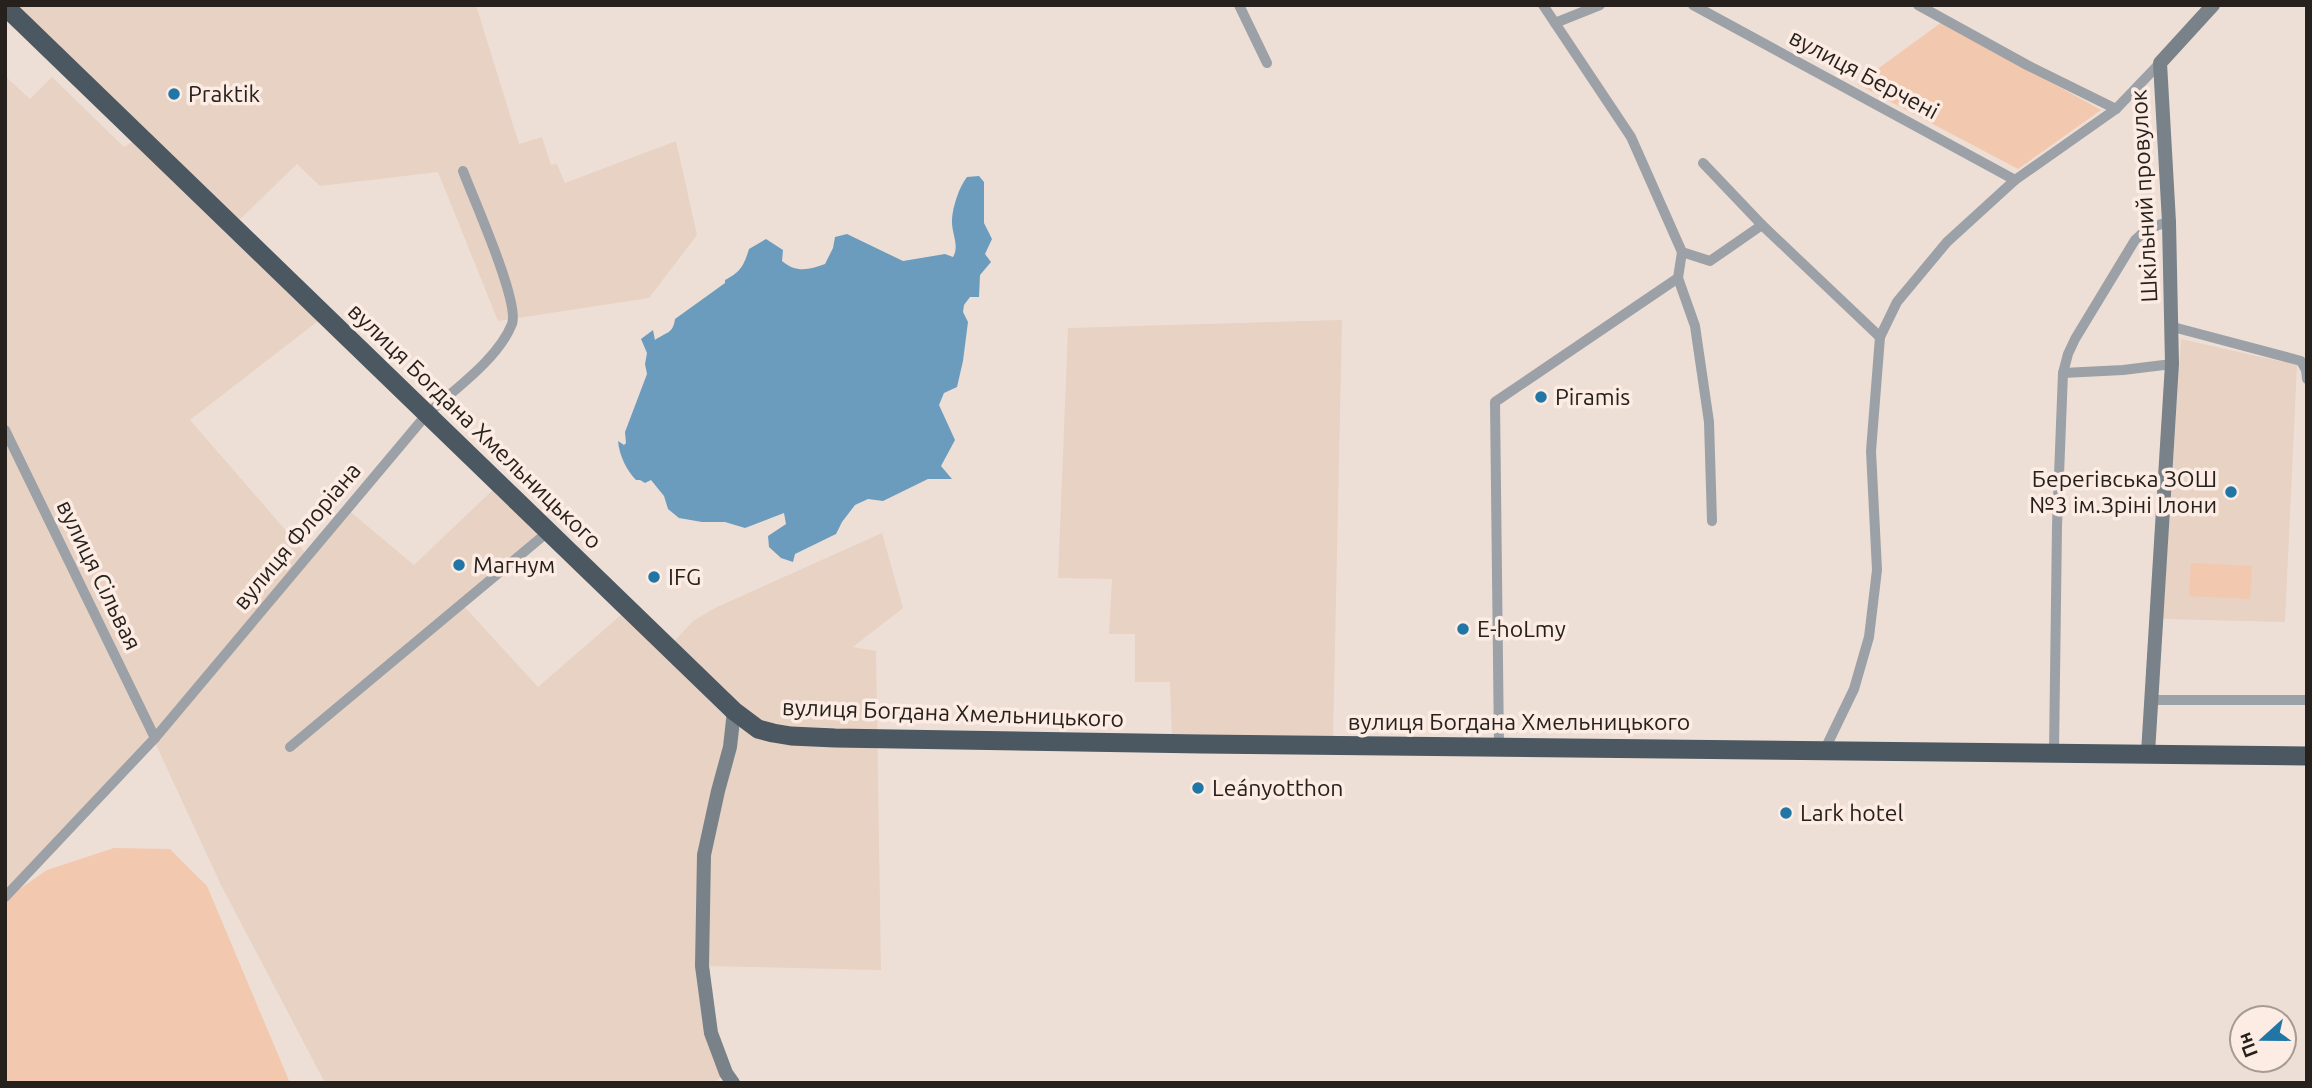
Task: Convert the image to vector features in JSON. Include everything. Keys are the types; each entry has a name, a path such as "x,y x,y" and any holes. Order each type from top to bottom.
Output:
{"highway":[{"name":"вулиця Богдана Хмельницького","path":"13,8 427,414 734,710 758,729 791,736 1499,747 2307,755"}],"main road":[{"path":"2160,63 2213,5"},
{"name":"Шкільний провулок","path":"2148,753 2173,327 2160,63"},
{"path":"729,1078 711,1033 702,966 704,855 730,747 734,710"}],"street":[{"path":"1238,5 1267,63"},
{"path":"1543,5 1631,137 1682,252 1678,278 1695,326 1709,422 1712,521"},
{"path":"1555,23 1600,5"},
{"name":"вулиця Берчені","path":"1693,5 2015,180"},
{"path":"1918,5 2026,65 2116,109"},
{"path":"1825,749 1854,690 1869,637 1877,570 1871,451 1880,337 1897,302 1947,242 2015,180 2116,109 2160,63"},
{"path":"1703,163 1762,225 1880,337"},
{"name":"вулиця Флоріана","path":"5,897 155,738 427,414 477,371 501,343 513,321 506,279 463,171"},
{"path":"2054,752 2057,526 2063,373 2075,339 2135,240 2143,232 2169,222"},
{"path":"1682,252 1710,261 1762,225"},
{"path":"1499,747 1495,402 1678,278"},
{"name":"Шкільний провулок","path":"2173,327 2301,361 2306,370 2306,379"},
{"path":"2063,373 2172,365"},
{"name":"вулиця Сільвая","path":"5,430 155,738"},
{"path":"290,747 549,531"},
{"path":"2151,700 2307,700"}],"shaded area":[{"path":"6,5 476,5 519,144 542,137 551,165 557,164 565,183 676,141 697,235 649,298 498,321 438,172 320,186 297,164 233,226 326,315 190,420 308,556 347,509 414,565 500,483 549,531 462,604 538,687 629,608 669,647 693,621 717,607 882,533 903,608 853,647 876,651 881,970 703,966 726,1073 714,1083 325,1083 221,885 151,734 5,894 5,76 30,99 52,77 124,147 140,137"},
{"path":"1942,22 2101,110 2018,169 1857,84"},
{"path":"1342,320 1333,739 1172,737 1170,682 1135,682 1135,634 1109,634 1112,579 1058,578 1068,328"},
{"name":"Берегівська ЗОШ №3 ім.Зріні Ілони","path":"2181,339 2297,365 2285,622 2163,619"},
{"path":"2191,563 2252,566 2250,599 2189,596"},
{"path":"114,848 170,849 207,886 290,1083 5,1083 5,899 47,870"}],"water":[{"path":"979,176 984,182 984,223 992,239 985,254 991,262 980,275 979,297 970,297 964,305 963,312 968,322 957,387 944,393 939,405 955,440 941,466 952,479 928,479 883,501 868,499 855,505 836,534 795,554 793,562 781,558 769,547 768,536 786,524 784,513 745,528 725,522 679,518 668,509 664,496 651,480 645,483 636,480 622,457 618,441 624,445 626,443 625,432 647,374 647,353 641,339 653,330 655,340 668,332 675,319 725,283 725,280 741,267 749,249 766,239 783,250 782,261 798,269 825,264 835,237 847,234 903,261 945,254 953,257 956,248 952,219 957,197 967,177"}],"place":[{"name":"Praktik","path":"174,94"},
{"name":"Piramis","path":"1541,397"},
{"name":"Берегівська ЗОШ №3 ім.Зріні Ілони","path":"2231,492"},
{"name":"Магнум","path":"459,565"},
{"name":"IFG","path":"654,577"},
{"name":"E-hoLmy","path":"1463,629"},
{"name":"Leányotthon","path":"1198,788"},
{"name":"Lark hotel","path":"1786,813"}]}
